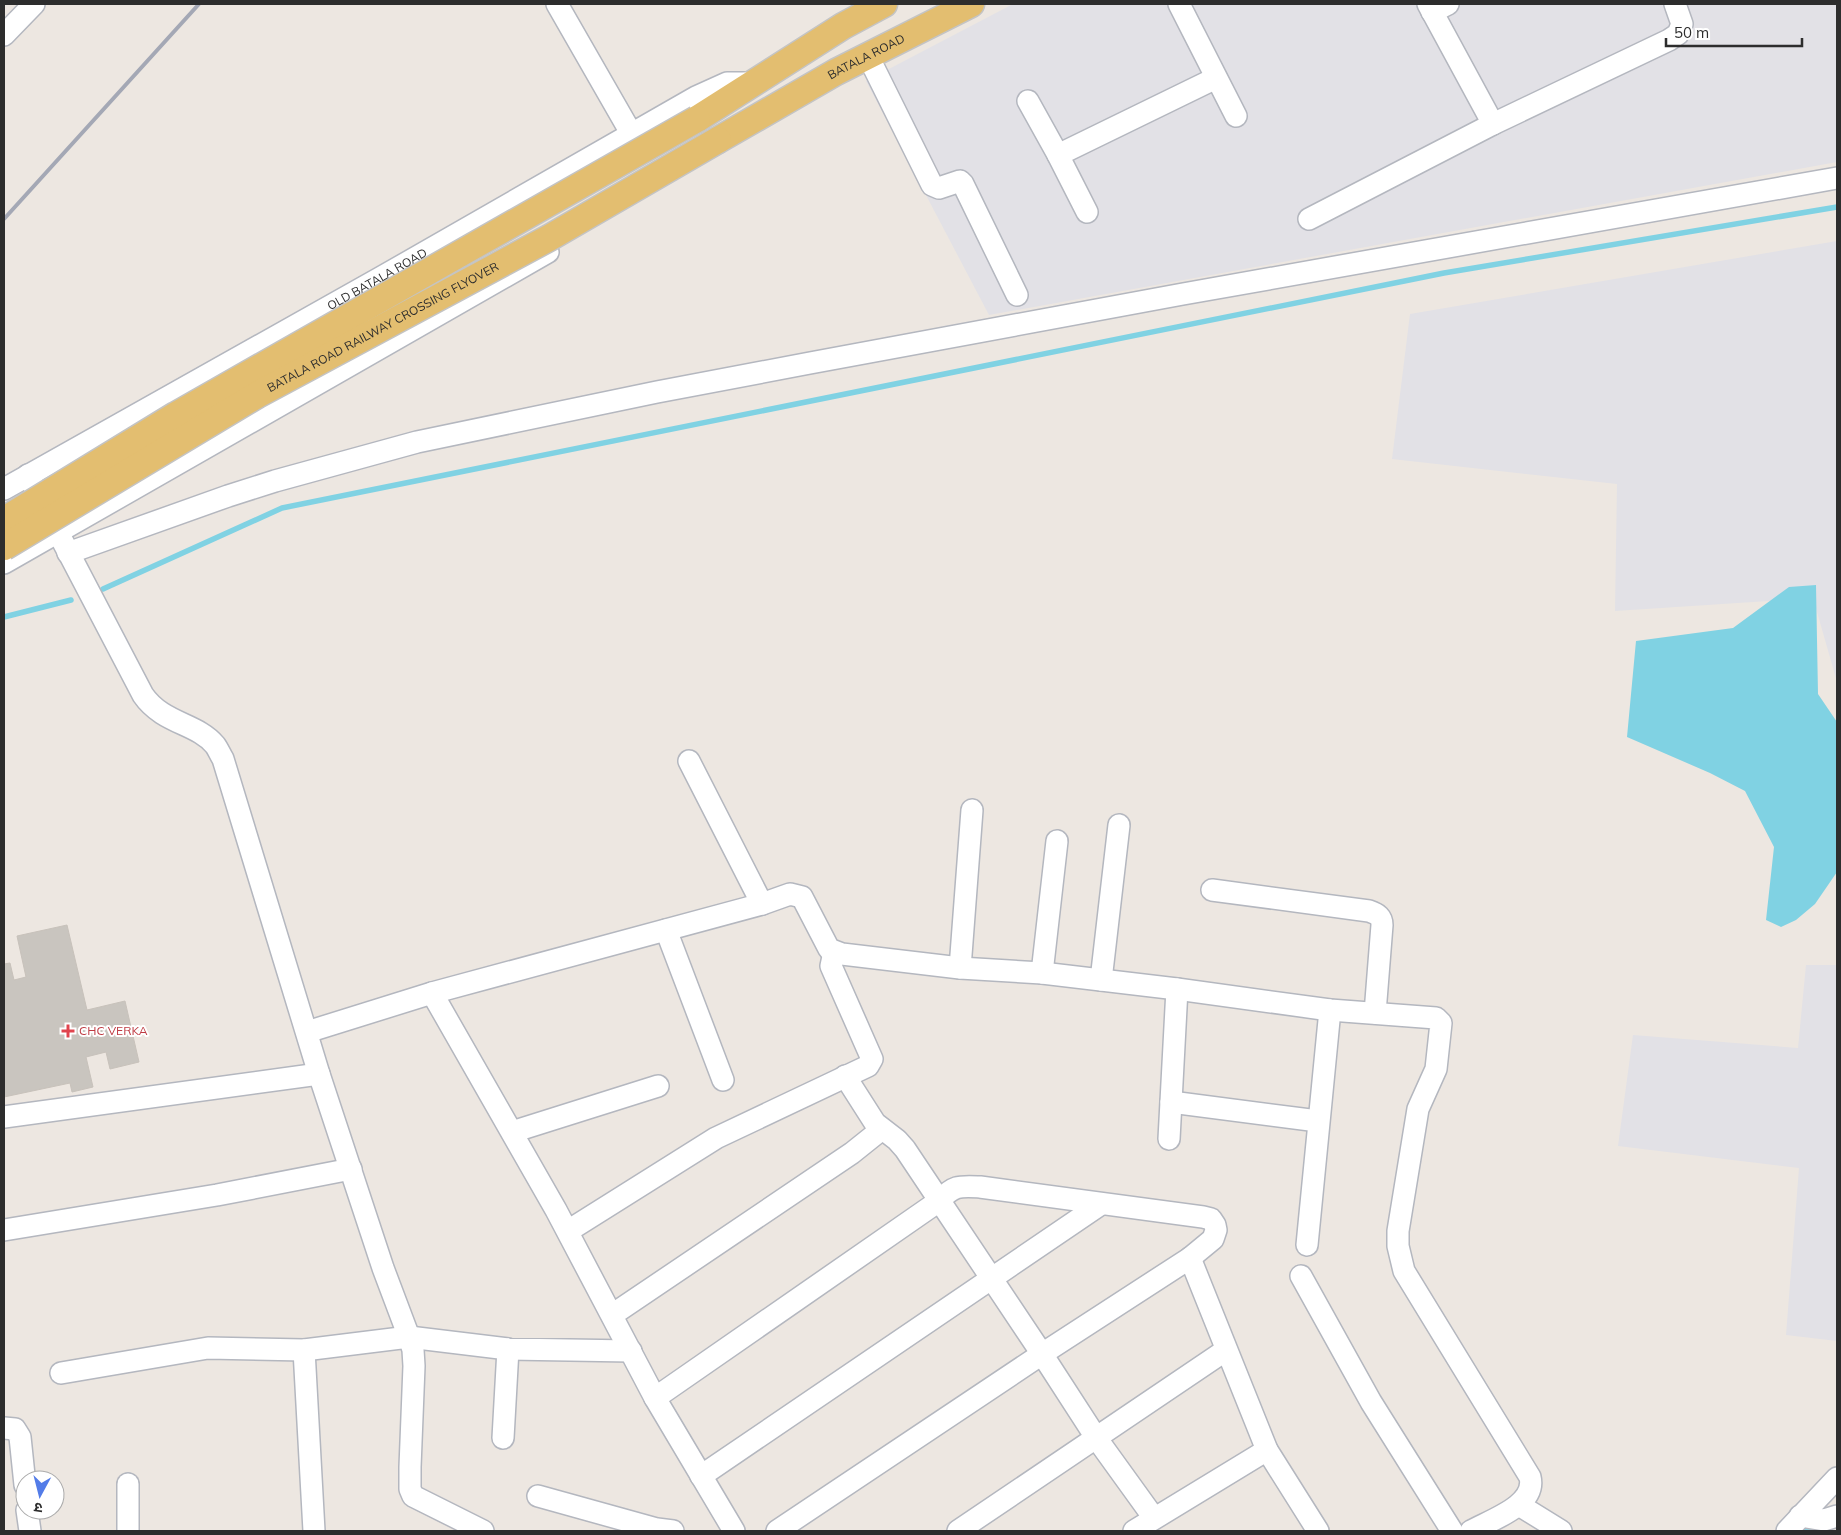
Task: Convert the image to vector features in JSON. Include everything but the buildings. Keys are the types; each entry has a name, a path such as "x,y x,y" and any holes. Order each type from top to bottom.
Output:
{"main road":[{"path":"754,83 843,26 884,4"},
{"name":"BATALA ROAD","path":"764,114 868,56 970,4"},
{"name":"BATALA ROAD RAILWAY CROSSING FLYOVER","path":"4,520 176,415 697,119 754,83"},
{"name":"BATALA ROAD RAILWAY CROSSING FLYOVER","path":"4,546 257,395 549,238 764,114"}],"street":[{"path":"4,35 34,4"},
{"path":"557,4 631,133"},
{"path":"1179,4 1236,116"},
{"path":"1309,218 1493,124 1669,40 1678,34 1682,24 1675,4"},
{"path":"1436,6 1493,124"},
{"path":"868,56 932,186 939,188 960,181 964,184 1018,295"},
{"path":"1058,155 1216,78"},
{"name":"OLD BATALA ROAD","path":"4,489 371,283 696,97 728,83 754,83"},
{"path":"1028,101 1087,212"},
{"path":"4,563 572,238 762,125 764,114"},
{"path":"68,552 265,484 328,465 417,442 657,392 850,355 1173,295 1837,178"},
{"path":"28,475 150,706 207,738 216,746 223,759 319,1074 383,1268 410,1337 414,1366 410,1489 413,1496 483,1531"},
{"path":"689,760 762,904"},
{"path":"960,968 972,810"},
{"path":"1101,980 1119,825"},
{"path":"1042,973 1057,841"},
{"path":"1212,890 1370,911 1379,916 1382,920 1382,925 1375,1013"},
{"path":"307,1032 432,994 762,904 790,894 802,896 825,944 834,952 960,968 1042,973 1330,1010 1436,1018 1441,1023 1436,1069 1418,1109 1398,1231 1400,1259 1409,1280 1530,1477 1532,1485 1530,1492 1519,1505 1471,1531"},
{"path":"666,930 723,1080"},
{"path":"568,1231 716,1138 868,1066 872,1059 831,966 834,952"},
{"path":"1169,1139 1177,989"},
{"path":"432,994 568,1231 656,1398 734,1531"},
{"path":"1307,1245 1330,1010"},
{"path":"4,1117 319,1074"},
{"path":"844,1076 868,1113 882,1129 905,1149 1097,1439 1154,1518"},
{"path":"512,1132 658,1086"},
{"path":"1171,1102 1318,1121"},
{"path":"612,1315 845,1158 882,1129"},
{"path":"4,1230 218,1195 351,1169"},
{"path":"656,1398 939,1201 953,1188 960,1186 980,1187 1203,1217 1211,1220 1215,1225 1216,1230 1213,1239 1190,1258 1042,1354 777,1531"},
{"path":"701,1476 1101,1204"},
{"path":"1190,1258 1266,1450 1318,1531"},
{"path":"1301,1276 1371,1402 1452,1531"},
{"path":"61,1373 208,1348 304,1350 410,1337 508,1349 631,1351"},
{"path":"503,1438 508,1349"},
{"path":"304,1350 314,1531"},
{"path":"958,1531 1097,1439 1226,1350"},
{"path":"4,1428 15,1429 20,1437 24,1470"},
{"path":"1134,1531 1266,1450"},
{"path":"1794,1524 1837,1478"},
{"path":"128,1484 128,1531"},
{"path":"538,1496 657,1529 674,1531"},
{"path":"1519,1505 1561,1531"},
{"path":"1794,1524 1824,1520 1837,1516"}],"shaded area":[{"path":"1013,4 1837,4 1837,162 989,315 866,81"},
{"path":"1837,241 1837,682 1813,598 1615,611 1617,484 1392,459 1410,314"},
{"path":"1806,965 1837,965 1837,1341 1786,1335 1799,1168 1618,1146 1633,1035 1798,1048"}],"water":[{"path":"1816,585 1818,694 1837,722 1837,872 1815,904 1796,920 1781,927 1766,920 1774,847 1745,791 1710,773 1627,737 1636,641 1733,628 1789,587"}],"waterway":[{"path":"103,589 282,508 1444,273 1837,207"},
{"path":"4,617 71,600"}],"railway":[{"path":"4,219 199,4"}],"place":[{"name":"CHC VERKA","path":"68,1031"}]}
